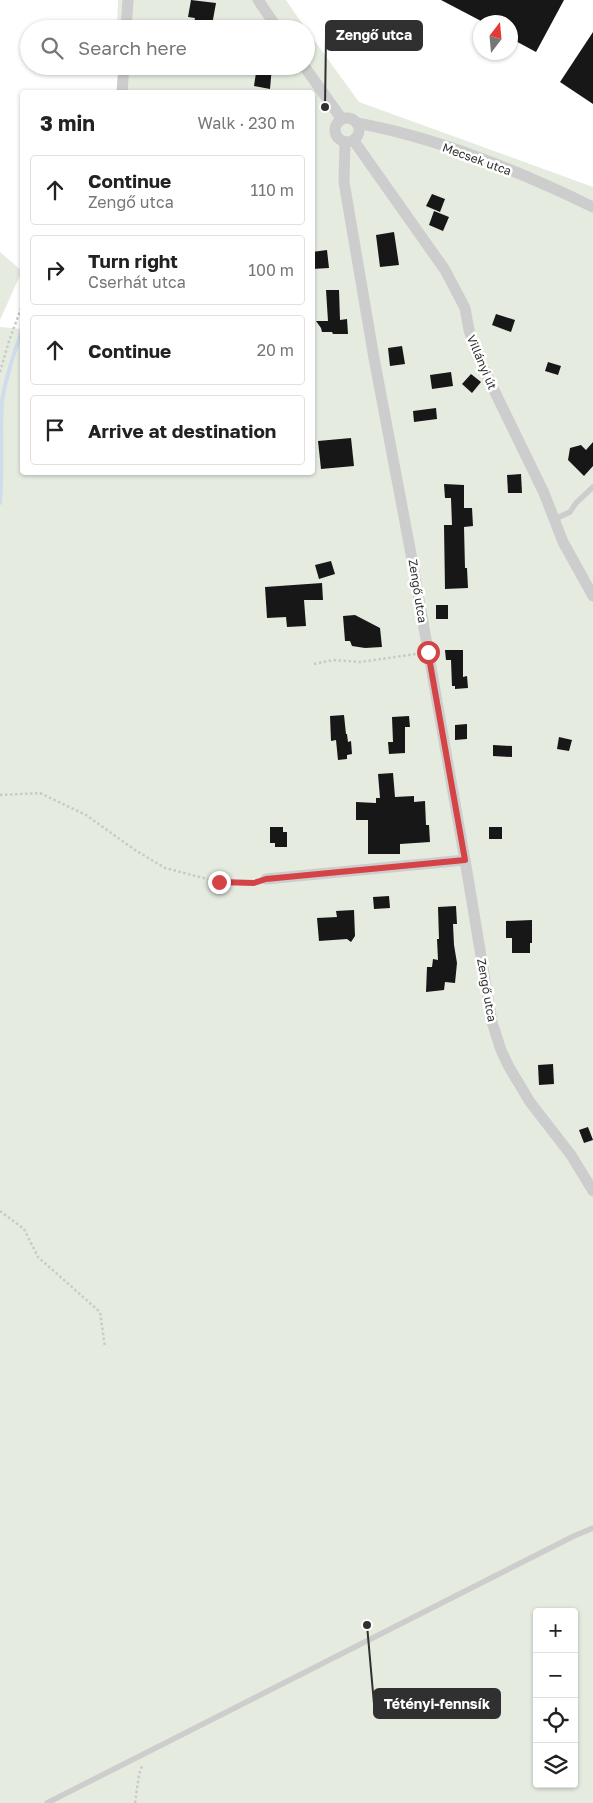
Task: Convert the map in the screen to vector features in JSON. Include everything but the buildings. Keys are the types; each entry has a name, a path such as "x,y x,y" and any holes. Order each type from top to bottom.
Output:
{"street":[{"path":"127,20 128,0"},
{"path":"258,0 272,20"},
{"path":"122,90 123,75"},
{"path":"310,75 341,118"},
{"path":"341,118 353,118 357,122 360,129 358,135 350,141 338,139 334,132 335,124 341,118"},
{"name":"Mecsek utca","path":"357,122 394,130 466,153 554,188 593,207"},
{"name":"Villányi út","path":"350,141 445,270 456,290 465,308 469,330 477,355 555,519 563,542 593,596"},
{"name":"Zengő utca","path":"350,141 344,182 465,860 492,1022 501,1050 530,1102 571,1155 593,1191"},
{"path":"266,879 465,860"}],"lane":[{"path":"555,519 570,512 579,499 593,487"},
{"path":"47,1803 593,1528"}],"path":[{"path":"0,372 8,342 20,311"},
{"path":"314,664 333,660 360,662 428,652"},
{"path":"0,796 40,793 86,816 165,868 182,874 219,882 254,883 266,879"},
{"path":"0,1211 24,1230 38,1257 100,1312 105,1346"},
{"path":"135,1803 139,1775 146,1752"}],"shaded area":[{"path":"118,0 286,0 300,20 117,20"},
{"path":"315,41 359,102 593,187 593,1803 0,1803 0,327 20,329 20,475 315,475 315,90 121,90 120,75 315,75"},
{"path":"0,252 20,269 20,275 0,320"}],"waterway":[{"path":"0,503 2,402 10,366 20,337"}],"place":[{"name":"Zengő utca","path":"325,107"},
{"name":"Tétényi-fennsík","path":"367,1625"}],"route":[{"path":"219,882 254,883 266,879 465,860 428,652"}]}
